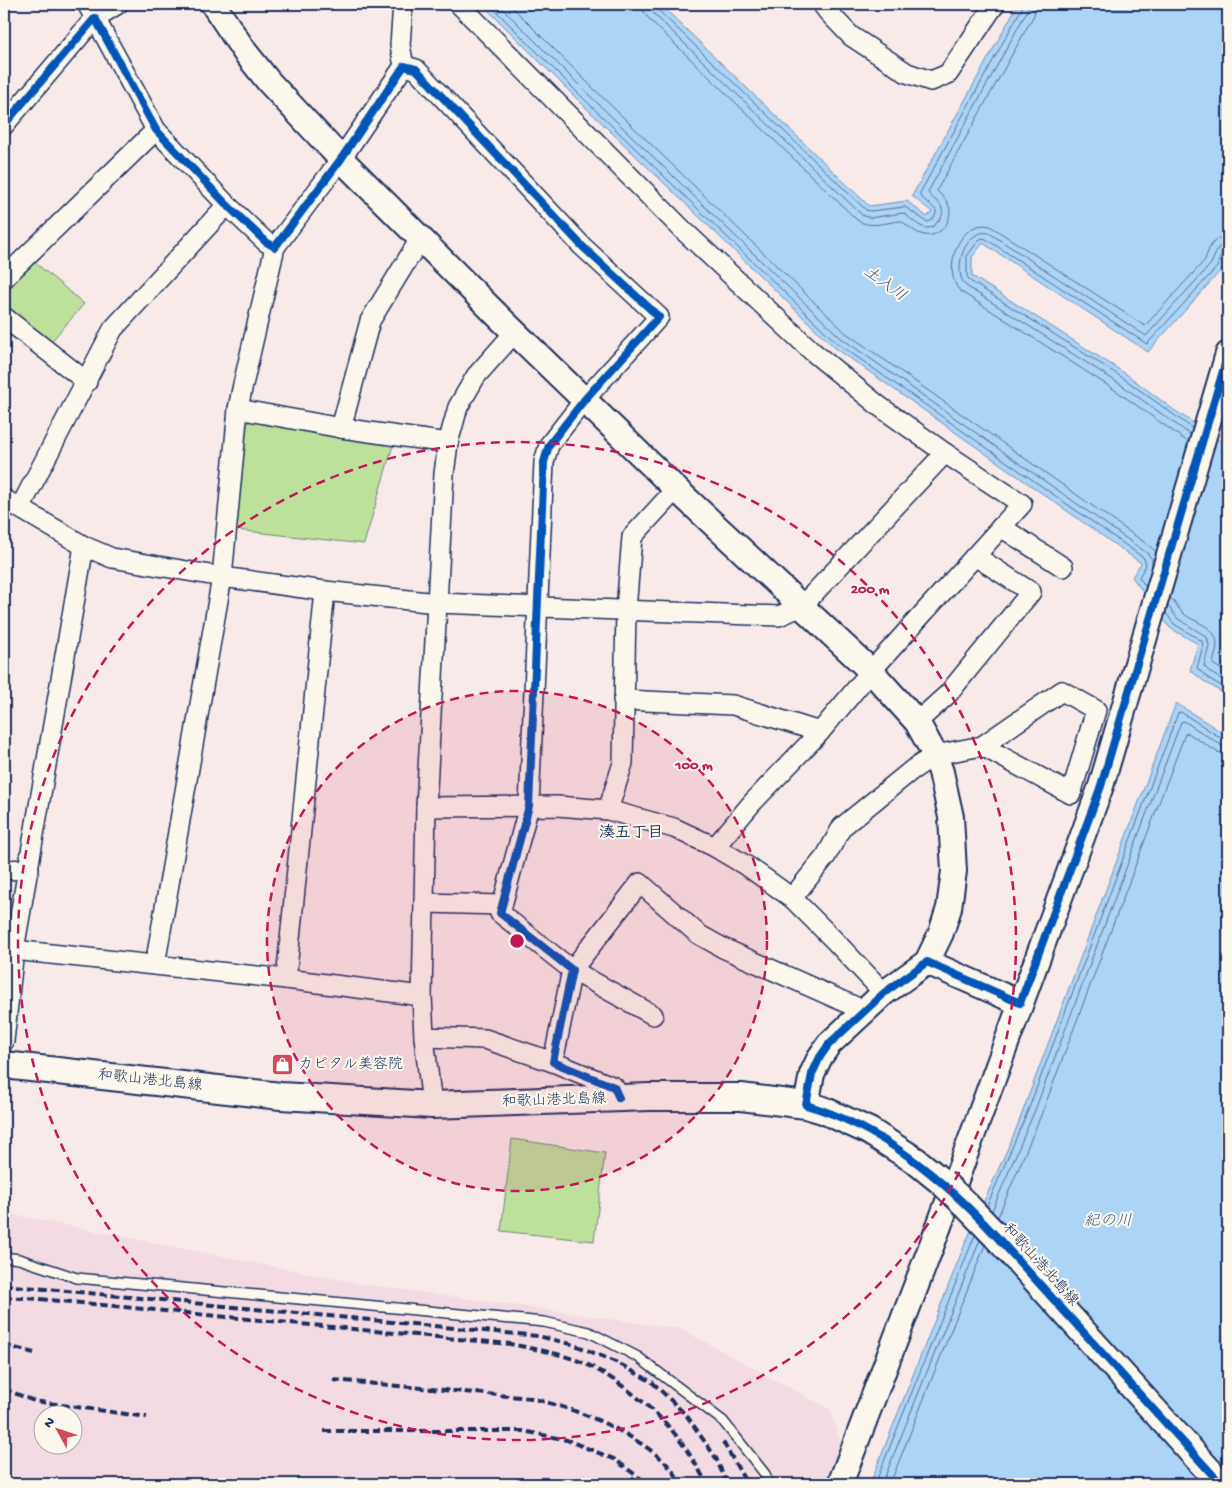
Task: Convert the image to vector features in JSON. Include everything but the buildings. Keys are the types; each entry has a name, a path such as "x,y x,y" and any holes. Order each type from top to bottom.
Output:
{"main road":[{"name":"和歌山港北島線","path":"4,1065 281,1096 432,1105 619,1098 741,1097 806,1105 823,1110 869,1132 916,1161 942,1182 990,1230 1221,1484"}],"street":[{"path":"4,125 91,11 118,4"},
{"path":"213,4 245,52 269,82 341,159 514,332 676,489 871,670 916,722 935,755 941,772 951,817 954,871 949,908 941,933 927,962 884,993 829,1044 812,1074 806,1105"},
{"path":"155,966 222,576 238,409 275,247 341,159 404,66 400,45 403,4"},
{"path":"459,4 683,230 813,352 879,406 945,454 1022,504 871,670 820,732 752,803 715,847"},
{"path":"822,4 852,36 907,73 931,81 948,74 995,4"},
{"path":"91,11 156,130 228,205 266,242 275,247"},
{"path":"404,66 416,69 582,246 659,317 585,400 548,445 544,462 529,806 500,913 572,970 653,1014"},
{"path":"4,278 156,130"},
{"path":"20,508 113,329 228,205"},
{"path":"341,428 370,321 420,239"},
{"path":"4,317 87,382"},
{"path":"432,1105 424,1037 422,996 426,807 444,474 448,443 458,407 476,376 514,332"},
{"path":"840,1484 936,1234 1101,786 1228,354"},
{"path":"238,409 341,428 448,443"},
{"path":"4,498 84,546 112,558 222,576 326,591 436,602 779,616 802,606 945,454"},
{"path":"608,810 623,762 626,610 632,537 676,489"},
{"path":"1001,527 1063,567"},
{"path":"4,1041 9,950 29,870 84,546"},
{"path":"916,722 948,694 1031,592 975,556"},
{"path":"286,978 326,591"},
{"path":"792,898 826,856 842,827 912,770 935,755 982,746 1062,691 1096,710 1071,794 982,746"},
{"path":"624,700 733,704 820,732"},
{"path":"426,807 557,806 608,810 674,828 715,847 750,868 792,898 884,993"},
{"path":"4,870 29,870"},
{"path":"552,1062 572,970 640,883 698,934 723,948 865,1012"},
{"path":"424,904 502,905"},
{"path":"9,950 286,978 422,996"},
{"path":"927,962 1020,1003"},
{"path":"424,1037 485,1039 552,1062 614,1087 619,1098"}],"lane":[{"path":"4,1257 19,1259 77,1278 544,1322 589,1332 638,1357 723,1421 765,1474 768,1484"}],"shaded area":[{"path":"4,1213 362,1284 681,1329 831,1410 852,1484 4,1484"}],"green space":[{"path":"32,260 84,304 49,344 4,308 4,296"},
{"path":"252,420 393,445 364,544 236,530 247,424"},
{"path":"512,1139 605,1153 594,1241 501,1231"}],"water":[{"name":"土入川","path":"482,4 660,4 869,206 907,201 927,217 932,212 912,196 1018,4 1228,4 1228,248 1222,269 1148,352 983,243 972,257 972,276 1126,374 1174,410 1228,446 1228,696 1190,670 1198,644 1170,628 1132,577 1141,563 834,347 579,101"},
{"name":"紀の川","path":"1176,703 1228,736 1228,1484 870,1484 964,1246 1015,1132"}],"railway":[{"path":"4,1285 538,1336 575,1345 618,1363 652,1382 687,1416 716,1458 727,1484"},
{"path":"4,1297 510,1344 556,1354 584,1363 595,1369 618,1383 640,1400 660,1418 690,1454 707,1484"},
{"path":"4,1345 34,1353"},
{"path":"333,1380 531,1398 549,1403 601,1421 633,1438 663,1460 683,1484"},
{"path":"4,1389 34,1401 147,1417"},
{"path":"324,1431 523,1431 567,1440 614,1459 648,1484"},
{"path":"723,1442 747,1484"}],"cycle path":[{"path":"4,125 95,18 156,130 227,205 266,242 275,247 341,159 404,66 416,69 582,246 659,317 585,399 549,445 544,462 529,806 500,913 572,970 553,1062 614,1087 619,1098"},
{"path":"1221,1484 996,1236 955,1195 933,1175 886,1141 834,1115 806,1105 812,1074 829,1044 884,993 927,962 1020,1003 1101,786 1228,354"}],"place":[{"name":"カピタル美容院","path":"282,1065"}],"district":[{"name":"湊五丁目","path":"631,834"}]}
